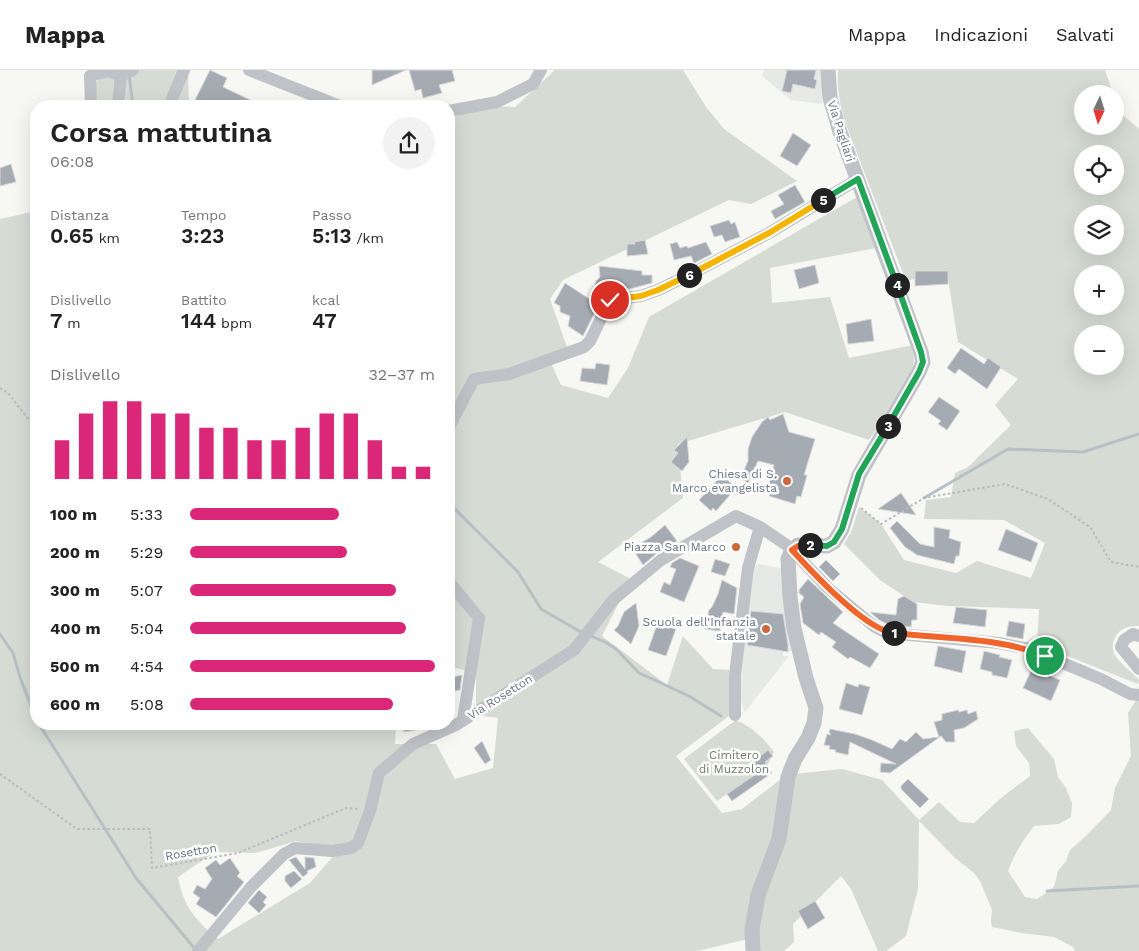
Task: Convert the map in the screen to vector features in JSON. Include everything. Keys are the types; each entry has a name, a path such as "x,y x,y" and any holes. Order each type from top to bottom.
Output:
{"street":[{"path":"91,100 90,76 108,71 121,76 133,70"},
{"path":"172,100 184,70"},
{"path":"248,70 325,100"},
{"path":"455,110 497,102 533,84 541,70"},
{"name":"Via Pagliari","path":"795,548 827,546 834,542 842,529 859,474 923,362 830,98 828,70"},
{"path":"119,100 121,76"},
{"path":"455,416 474,379 509,374 584,347 590,341 610,300 641,296 693,273 769,233 858,179"},
{"name":"Via Rosetton","path":"455,725 574,650 613,600 661,560 736,516 760,527"},
{"path":"735,715 735,675 748,568 760,527 788,546 795,548 828,588 875,627 887,632 999,643 1029,649 1101,679 1130,694 1139,695"},
{"path":"753,951 752,930 758,895 779,839 788,777 795,758 808,738 814,723 816,708 806,678 794,628 788,559 795,548"},
{"path":"455,589 479,618 462,720"},
{"path":"1139,636 1133,634 1124,640 1121,647 1139,668"},
{"name":"Via Rosetton","path":"199,950 251,887 284,854 295,848 332,851 351,848 358,843 370,811 379,773 413,744 445,730"}],"path":[{"path":"0,388 8,393 30,421"},
{"path":"859,506 881,524 924,498 1005,484 1048,499 1090,527 1111,562 1139,566"},
{"name":"Rosetton","path":"0,774 77,829 150,829 152,868 238,853 346,808 370,811"}],"shaded area":[{"path":"764,70 823,70 822,104 791,100 762,76"},
{"path":"759,564 780,568 786,572 793,651 783,651 783,656 789,656 745,712 740,699 744,645 754,567"}],"green space":[{"path":"188,70 189,100 96,100 92,86 108,71"},
{"path":"555,70 683,70 706,107 724,129 797,181 751,204 729,200 563,280 550,299 568,350 548,357 561,385 608,398 628,368 649,317 857,197 876,248 770,268 772,303 830,297 849,358 913,345 913,374 869,440 785,412 678,444 683,498 598,562 631,579 602,636 667,685 683,636 713,669 729,670 729,716 676,756 722,813 742,809 785,776 777,828 748,939 697,951 0,951 0,219 30,212 30,730 396,730 395,744 436,744 455,779 493,768 498,718 476,715 476,673 455,668 455,117 485,106 515,107","holes":["296,841 323,846 335,854 310,883 218,939 203,926 187,905 178,877 215,852 256,853"]},
{"path":"838,70 1105,70 1110,85 1074,85 1074,135 1124,135 1124,116 1139,129 1139,626 1127,627 1117,634 1113,641 1113,648 1118,660 1139,680 1138,684 1037,644 1039,609 947,606 913,602 880,580 844,544 852,530 859,507 881,524 904,560 956,573 977,561 1031,578 1045,543 1004,520 924,519 926,500 951,497 955,473 968,467 1011,425 995,405 1018,379 958,342 947,272 906,281 847,127 839,99"},
{"path":"1137,699 1139,699 1139,951 1075,951 1073,947 1054,937 992,927 992,910 980,881 919,821 918,889 906,936 886,951 878,951 851,889 841,876 793,924 794,942 784,951 759,951 758,933 763,897 794,774 842,769 882,780 919,820 939,802 960,822 974,823 1001,798 1030,776 1029,763 1016,746 1014,731 1028,728 1054,759 1058,777 1066,788 1072,803 1071,817 1059,824 1034,826 1019,847 1008,871 1025,897 1037,899 1054,887 1058,871 1066,861 1070,850 1111,810 1115,788 1131,756 1128,713"},
{"name":"Cimitero di Muzzolon","path":"736,720 757,733 774,752 767,766 772,773 732,801 727,794 717,801 684,759"}],"building":[{"path":"210,70 227,78 223,87 250,100 195,100"},
{"path":"372,70 406,70 372,85"},
{"path":"409,70 452,70 455,81 439,85 442,93 423,98 421,89 415,91"},
{"path":"787,70 816,70 814,79 817,80 815,89 793,84 791,93 782,91"},
{"path":"793,133 811,145 797,166 780,156"},
{"path":"11,164 16,182 0,186 0,168"},
{"path":"795,185 805,202 775,219 771,211 784,204 778,195"},
{"path":"729,220 731,224 735,222 740,237 725,242 722,235 714,237 710,226"},
{"path":"645,240 648,254 627,256 627,244 635,244 634,242"},
{"path":"677,242 680,248 687,246 688,248 706,242 712,254 694,263 691,256 674,260 670,244"},
{"path":"815,265 819,283 799,289 794,270"},
{"path":"599,266 642,271 642,275 652,275 652,283 630,289 595,287 596,281 600,277"},
{"path":"915,271 948,271 948,284 915,286"},
{"path":"565,283 594,302 595,294 601,300 583,336 568,326 570,316 560,312 560,306 554,303"},
{"path":"871,319 874,341 848,344 846,324"},
{"path":"961,348 984,364 988,358 1001,367 987,389 959,369 955,374 947,368"},
{"path":"596,363 610,365 607,385 580,381 582,368 595,369"},
{"path":"939,397 960,411 947,430 938,424 941,421 928,412"},
{"path":"783,414 789,432 815,439 804,475 807,475 801,497 797,496 795,504 769,496 771,488 768,488 774,465 758,461 748,483 740,479 748,461 748,449 752,437 762,422 768,417 770,420"},
{"path":"687,437 689,462 682,471 671,462 678,453 674,450"},
{"path":"722,475 736,488 716,511 713,508 711,511 699,500"},
{"path":"901,493 916,515 878,509"},
{"path":"897,521 920,544 934,547 934,527 950,530 949,538 961,542 959,556 956,556 954,564 917,555 905,547 890,528"},
{"path":"665,525 677,541 657,553 643,565 632,548 651,537"},
{"path":"1006,529 1038,543 1031,562 998,550"},
{"path":"680,558 699,566 684,602 660,592 664,582 670,585 676,569 670,567 672,563"},
{"path":"715,559 730,564 725,576 711,572"},
{"path":"826,560 840,574 833,581 819,567"},
{"path":"808,579 843,612 833,623 879,654 870,668 850,657 848,659 832,647 836,642 821,632 819,635 803,623 800,604 804,597 799,593 799,590"},
{"path":"722,580 737,588 734,614 723,612 720,631 705,629 709,610 718,594"},
{"path":"904,596 917,604 917,620 912,620 911,627 889,625 879,620 870,612 896,615 898,599"},
{"path":"636,603 639,626 631,644 614,630 618,626 624,612"},
{"path":"956,607 987,610 985,627 953,623"},
{"name":"Scuola dell'Infanzia statale","path":"751,611 783,614 788,652 747,645"},
{"path":"1009,621 1025,624 1023,639 1006,636"},
{"path":"658,622 676,629 666,656 648,650"},
{"path":"938,646 966,651 962,673 934,666"},
{"path":"984,651 1012,660 1007,678 992,675 992,672 980,669"},
{"path":"1031,671 1047,678 1048,675 1060,680 1051,701 1023,688"},
{"path":"462,675 460,690 455,691 455,677"},
{"path":"846,683 858,687 859,684 870,687 862,715 839,709"},
{"path":"958,710 959,712 967,710 968,714 976,711 978,719 964,728 954,730 955,742 946,742 941,736 890,773 880,772 881,763 896,764 850,742 848,755 835,752 836,750 829,749 830,746 824,745 827,734 831,735 830,729 855,734 892,749 900,739 906,742 916,732 923,739 939,737 934,722 942,720 942,714"},
{"path":"482,741 491,760 485,764 474,748"},
{"path":"768,750 773,756 765,762 772,773 732,801 727,794 756,774 749,765"},
{"path":"908,779 929,799 920,808 901,789 901,786"},
{"path":"296,857 305,869 305,857 314,858 316,867 307,871 308,873 303,877 289,860"},
{"path":"230,858 240,873 237,876 244,882 216,917 196,904 200,898 193,893 197,885 205,889 212,879 205,868 216,860 220,865"},
{"path":"294,871 302,879 291,888 285,881 285,876"},
{"path":"259,890 267,897 263,902 266,905 259,913 248,903"},
{"path":"815,901 825,918 808,929 798,911"}],"waterway":[{"path":"129,75 132,100"},
{"path":"924,498 1008,449 1083,452 1139,434"},
{"path":"455,509 518,572 541,609 581,632"},
{"path":"0,634 13,653 30,703"},
{"path":"591,636 616,649 639,673 689,696 721,716"},
{"path":"43,730 136,878 195,949"},
{"path":"1047,891 1139,886"}],"place":[{"name":"Chiesa di S. Marco evangelista","path":"787,481"},
{"name":"Piazza San Marco","path":"736,547"},
{"name":"Scuola dell'Infanzia statale","path":"766,629"}],"route":[{"path":"610,300 641,296 693,273 769,233 858,179 923,362 859,474 842,529 834,542 827,546 798,546 792,550 828,588 875,627 887,632 999,643 1029,649 1045,656"}]}
